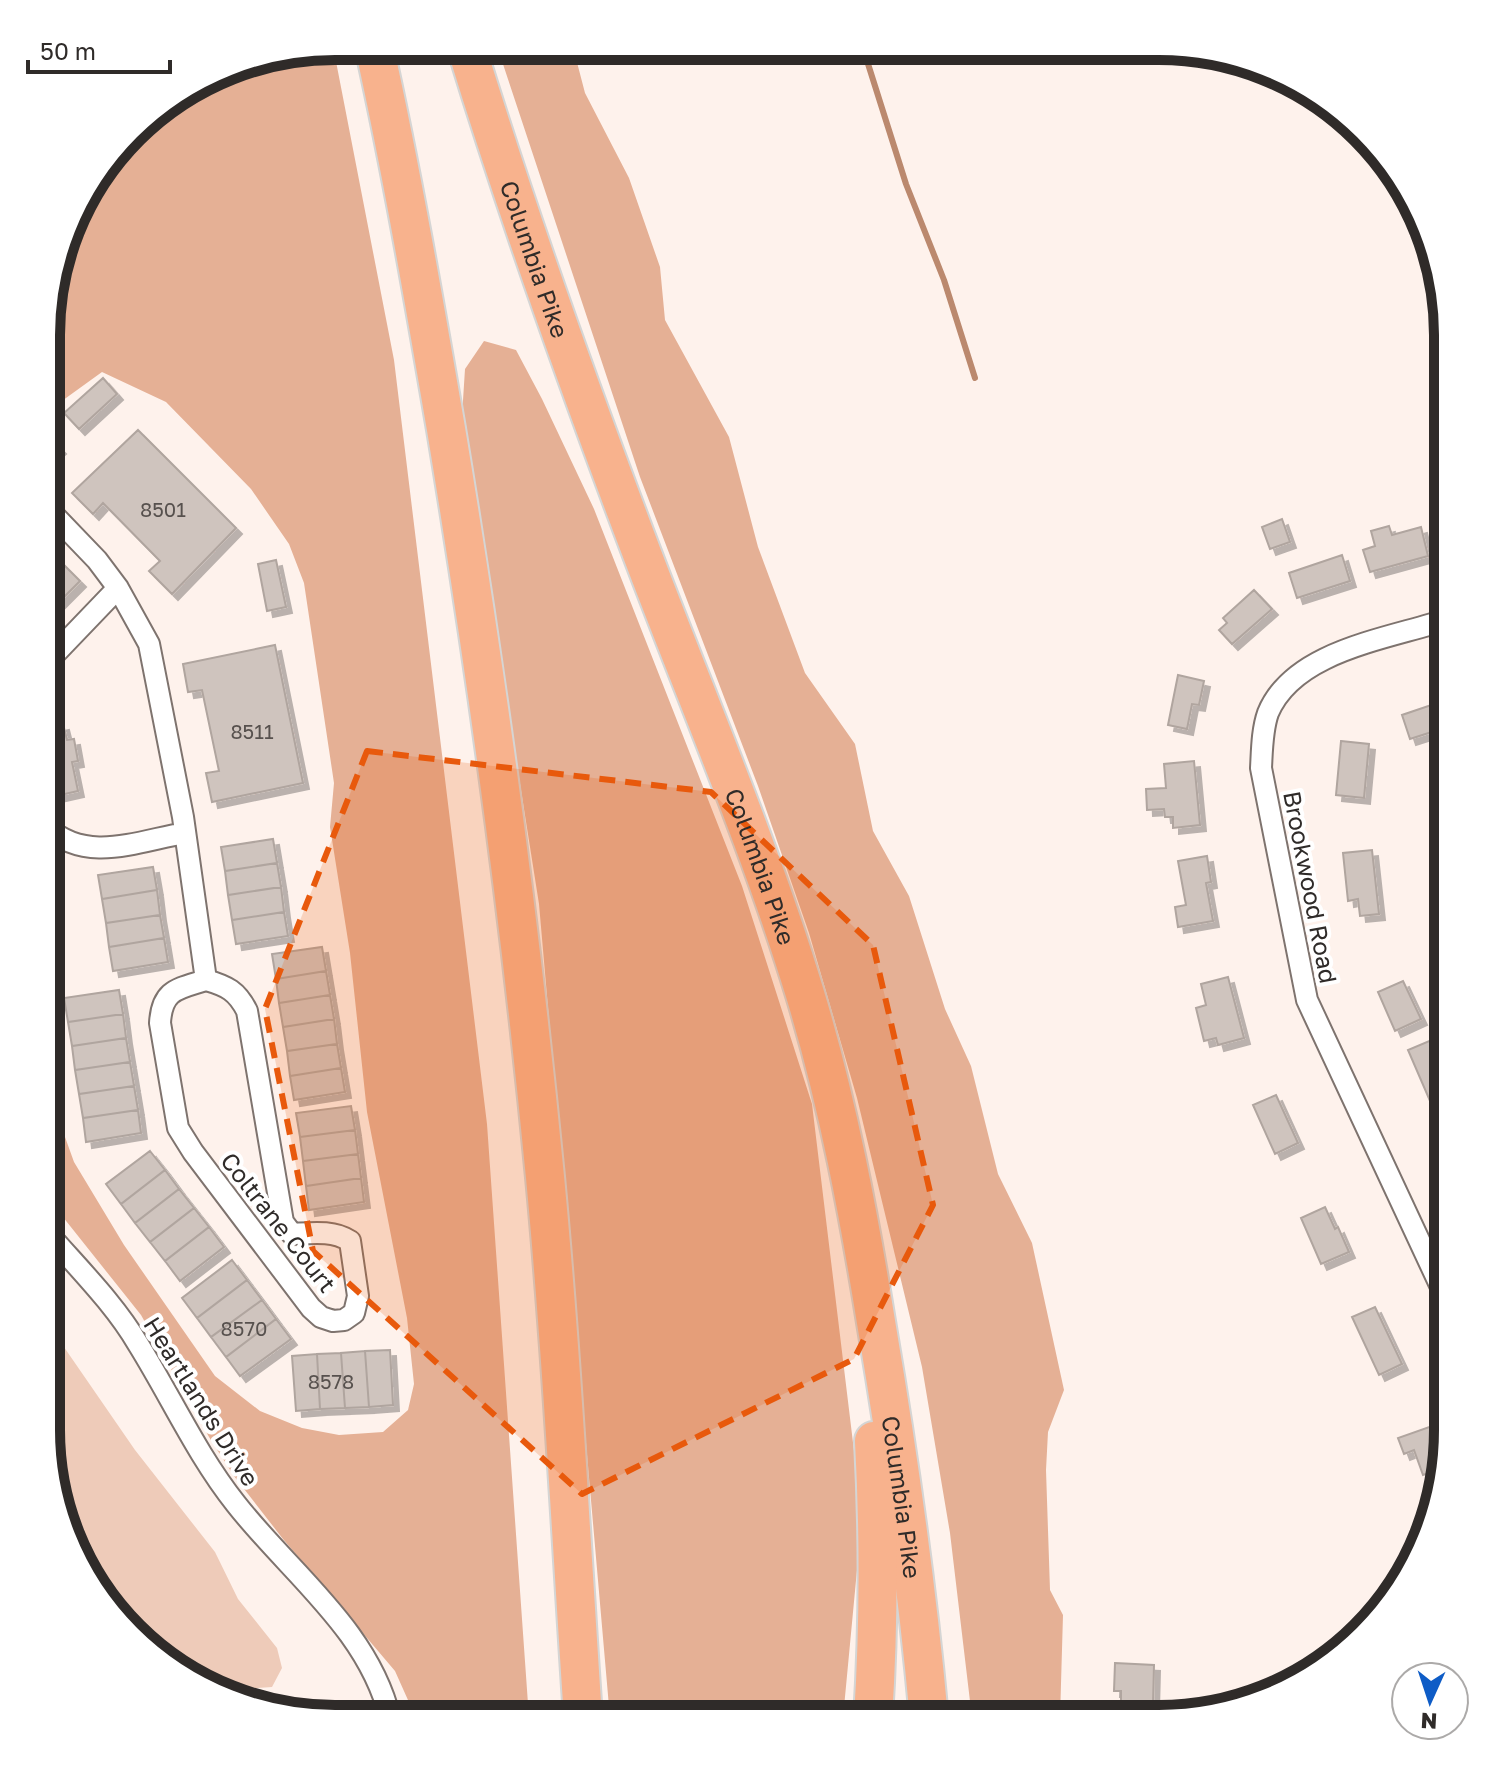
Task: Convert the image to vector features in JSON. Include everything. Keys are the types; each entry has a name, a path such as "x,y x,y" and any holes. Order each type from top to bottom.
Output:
{"highway":[{"path":"377,61 423,291 471,581 516,919 545,1176 582,1704"},
{"name":"Columbia Pike","path":"471,61 551,303 642,555 772,891 806,998 841,1130 864,1251 909,1530 928,1704"},
{"path":"841,1130 876,1248 915,1430 931,1527 950,1704"},
{"path":"864,1251 879,1534 874,1704"},
{"path":"570,1704 574,1584"}],"street":[{"path":"60,521 97,560 118,588 149,644 185,833 206,980"},
{"path":"60,648 118,588"},
{"name":"Brookwood Road","path":"1433,1270 1307,1000 1261,768 1268,714 1281,690 1300,671 1325,657 1434,623"},
{"path":"60,837 70,844 103,848 185,833"},
{"name":"Coltrane Court","path":"206,980 228,986 240,997 247,1011 283,1222 292,1234 328,1233 341,1235 350,1241 358,1296 354,1313 344,1320 333,1321 321,1317 267,1252 178,1128 160,1023 161,1010 166,998 177,988 206,980"},
{"path":"267,1252 292,1234"},
{"name":"Heartlands Drive","path":"60,1248 137,1341 186,1429 236,1505 339,1620 359,1647 377,1679 385,1704"}],"highlighted area":[{"path":"367,751 711,792 873,945 933,1205 854,1359 582,1494 313,1251 265,1009"}],"shaded area":[{"path":"336,61 394,360 487,1124 528,1704 410,1704 395,1671 234,1476 141,1315 60,1213 60,1123 74,1162 124,1245 215,1376 260,1411 302,1428 339,1435 383,1432 408,1410 414,1384 407,1318 367,1112 350,953 330,827 334,783 304,583 289,544 251,489 166,402 102,372 60,402 60,335 65,281 81,230 106,182 154,128 197,97 230,81 281,65"},
{"path":"502,61 577,61 585,93 629,178 660,267 665,320 729,437 758,547 805,673 855,744 873,831 909,896 945,1009 971,1066 998,1174 1032,1243 1064,1390 1048,1432 1046,1470 1050,1590 1063,1615 1060,1704 970,1704 950,1533 922,1367 857,1098 809,933 758,786 640,477"},
{"path":"484,341 516,350 594,509 742,886 812,1104 862,1517 844,1704 609,1704 539,904 462,416 465,369"},
{"path":"60,1341 135,1450 215,1552 238,1599 277,1648 282,1668 272,1687 244,1689 197,1668 140,1625 97,1568 69,1501 62,1466"}],"building":[{"path":"103,378 117,394 79,429 64,413"},
{"path":"138,430 236,528 172,594 149,571 160,561 103,503 93,514 72,493"},
{"path":"1282,519 1290,542 1270,549 1262,527"},
{"path":"1389,526 1392,535 1421,527 1428,556 1370,572 1363,550 1375,546 1371,531"},
{"path":"1342,555 1350,581 1297,598 1289,573"},
{"path":"276,560 286,607 267,611 258,564"},
{"path":"60,561 80,581 60,601"},
{"path":"1254,590 1272,609 1232,644 1219,630 1227,623 1223,618"},
{"path":"275,645 303,783 212,802 206,773 219,771 202,690 188,692 183,664"},
{"path":"1178,675 1204,681 1199,705 1192,704 1187,729 1168,725"},
{"path":"1434,704 1434,731 1410,739 1402,715"},
{"path":"63,724 67,740 74,739 78,761 72,762 78,791 60,795 60,725"},
{"path":"1341,741 1369,744 1364,798 1336,795"},
{"path":"1194,761 1200,825 1173,828 1173,817 1165,817 1164,809 1147,810 1146,789 1166,788 1164,764"},
{"path":"273,839 277,863 225,871 221,847"},
{"path":"1372,850 1379,914 1360,916 1358,899 1348,901 1343,853"},
{"path":"1207,856 1211,882 1206,883 1213,921 1178,927 1175,907 1186,905 1178,861"},
{"path":"277,863 281,887 228,895 225,871"},
{"path":"153,867 157,890 102,899 98,875"},
{"path":"281,887 284,912 232,920 228,895"},
{"path":"157,890 160,915 106,923 102,899"},
{"path":"284,912 288,936 236,944 232,920"},
{"path":"160,915 164,938 109,947 106,923"},
{"path":"164,938 168,962 113,971 109,947"},
{"path":"322,947 326,971 276,979 272,954"},
{"path":"326,971 330,995 279,1003 276,979"},
{"path":"1228,977 1244,1038 1218,1045 1216,1038 1204,1041 1196,1008 1206,1005 1201,984"},
{"path":"1403,981 1421,1019 1395,1031 1378,992"},
{"path":"119,990 123,1014 68,1022 64,998"},
{"path":"330,995 334,1019 283,1027 279,1003"},
{"path":"123,1014 126,1038 72,1046 68,1022"},
{"path":"334,1019 337,1044 287,1051 283,1027"},
{"path":"126,1038 130,1062 75,1070 72,1046"},
{"path":"1433,1039 1433,1100 1430,1101 1408,1050"},
{"path":"337,1044 341,1068 290,1076 287,1051"},
{"path":"130,1062 134,1086 79,1094 75,1070"},
{"path":"341,1068 345,1092 294,1100 290,1076"},
{"path":"134,1086 138,1110 83,1118 79,1094"},
{"path":"1276,1095 1298,1143 1275,1154 1253,1105"},
{"path":"351,1106 355,1130 300,1137 296,1113"},
{"path":"138,1110 141,1133 86,1142 83,1118"},
{"path":"355,1130 358,1154 303,1161 300,1137"},
{"path":"150,1151 165,1170 121,1204 106,1184"},
{"path":"358,1154 361,1178 306,1186 303,1161"},
{"path":"165,1170 179,1189 135,1223 121,1204"},
{"path":"361,1178 364,1202 309,1210 306,1186"},
{"path":"179,1189 194,1208 150,1242 135,1223"},
{"path":"1325,1207 1349,1252 1321,1264 1301,1218"},
{"path":"194,1208 209,1227 165,1261 150,1242"},
{"path":"209,1227 224,1247 180,1281 165,1261"},
{"path":"232,1260 247,1280 197,1318 182,1298"},
{"path":"247,1280 262,1300 211,1337 197,1318"},
{"path":"262,1300 276,1319 226,1357 211,1337"},
{"path":"1375,1307 1402,1364 1379,1375 1352,1317"},
{"path":"276,1319 291,1339 240,1376 226,1357"},
{"path":"390,1350 393,1405 369,1407 365,1351"},
{"path":"365,1351 369,1407 345,1408 341,1353"},
{"path":"341,1353 345,1408 320,1409 317,1354"},
{"path":"317,1354 320,1409 296,1411 292,1356"},
{"path":"1433,1426 1431,1472 1423,1475 1414,1450 1404,1454 1398,1438"},
{"path":"1115,1663 1154,1665 1153,1704 1121,1703 1121,1691 1114,1691"}],"waterway":[{"path":"867,60 906,184 944,280 975,378"}]}
